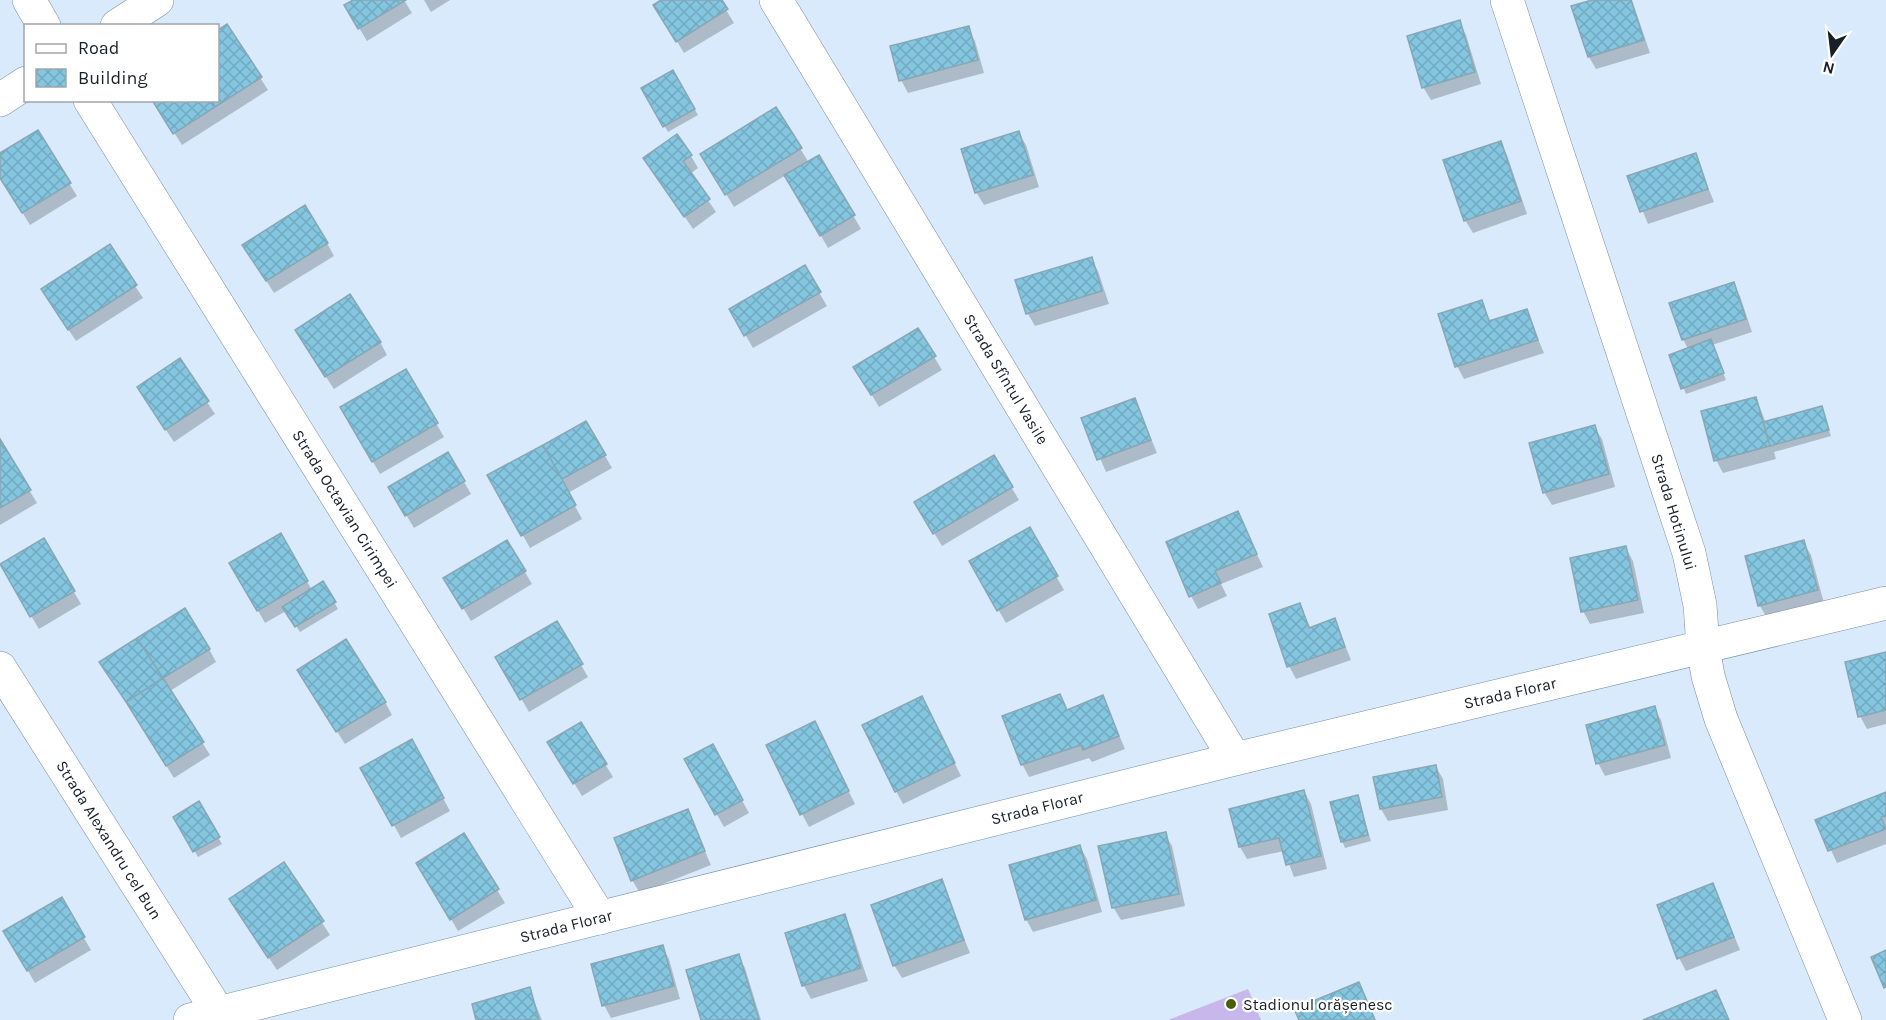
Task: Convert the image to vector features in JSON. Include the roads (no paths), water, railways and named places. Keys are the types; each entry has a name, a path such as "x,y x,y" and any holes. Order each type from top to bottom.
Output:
{"street":[{"path":"29,0 43,24"},
{"path":"120,24 158,0"},
{"name":"Strada Sfîntul Vasile","path":"776,0 1235,759"},
{"name":"Strada Hotinului","path":"1507,0 1689,553 1700,605 1708,676 1721,719 1845,1020"},
{"path":"0,100 24,84"},
{"name":"Strada Octavian Cirimpei","path":"91,102 600,918"},
{"name":"Strada Florar","path":"204,1016 1235,759 1886,603"},
{"name":"Strada Alexandru cel Bun","path":"0,668 204,1016"}],"place":[{"name":"Stadionul orășenesc","path":"1231,1004"}]}
